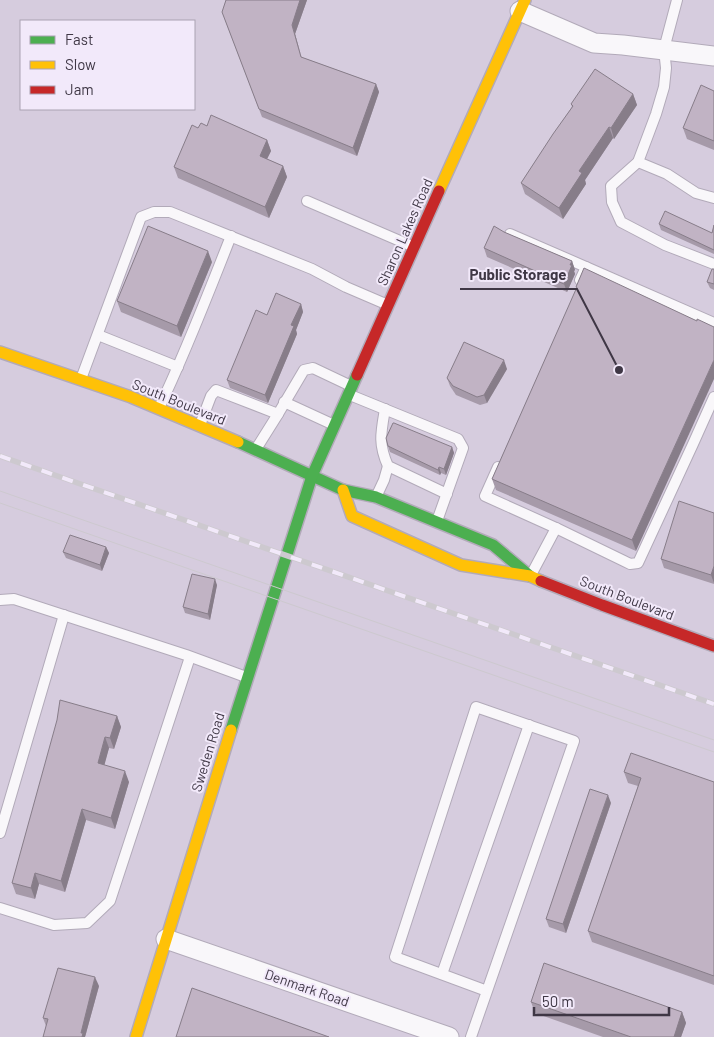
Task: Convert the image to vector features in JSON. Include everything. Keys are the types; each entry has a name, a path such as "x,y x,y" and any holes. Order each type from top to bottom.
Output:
{"street":[{"path":"523,5 594,44 664,49 714,56"},
{"name":"Sharon Lakes Road","path":"312,476 523,5"},
{"name":"South Boulevard","path":"0,352 158,409 343,490 376,497 493,545 530,576"},
{"name":"Sweden Road","path":"136,1037 247,678 312,476"},
{"name":"South Boulevard","path":"343,490 352,516 461,565 530,576 602,606 714,646"},
{"name":"Denmark Road","path":"166,939 427,1033 448,1037"}],"lane":[{"path":"677,0 664,49 666,68 664,87 656,114 638,162 611,186 612,202 621,222 665,245 714,264"},
{"path":"638,162 667,174 696,193 714,198"},
{"path":"307,201 415,247"},
{"path":"81,380 142,217 154,212 170,212 231,236 312,269 389,306"},
{"path":"510,234 714,322"},
{"path":"158,409 192,335 231,236"},
{"path":"574,293 586,266"},
{"path":"98,335 178,368"},
{"path":"256,451 304,370 312,368 385,409 458,439 463,448 437,522"},
{"path":"200,426 211,396 216,390 278,414"},
{"path":"503,454 485,496 556,528 624,562 630,564 638,563 714,396"},
{"path":"284,402 335,425"},
{"path":"376,497 388,466 383,453 381,436 385,409"},
{"path":"388,466 447,494"},
{"path":"530,576 556,528"},
{"path":"0,600 14,599 190,656 247,678"},
{"path":"0,833 64,615"},
{"path":"0,908 54,925 87,923 110,901 190,656"},
{"path":"471,1037 487,991 574,740 476,707 396,957 487,991"},
{"path":"442,974 529,725"}],"building":[{"path":"226,0 300,0 292,25 301,57 376,84 353,148 259,109 222,12"},
{"path":"595,69 633,94 611,128 609,127 579,171 582,173 559,208 521,183 573,106 571,104"},
{"path":"701,85 714,91 714,141 683,128"},
{"path":"211,115 267,140 260,156 283,166 265,207 174,167 192,125 198,128 201,123 207,126"},
{"path":"665,211 712,233 714,225 714,250 659,224"},
{"path":"148,226 208,251 177,326 117,301"},
{"path":"494,226 572,261 564,284 484,248"},
{"path":"584,268 697,321 697,319 714,327 714,360 632,540 492,479"},
{"path":"712,269 714,269 714,284 707,282"},
{"path":"276,293 301,304 291,325 294,326 265,395 227,380 256,310 267,315"},
{"path":"464,342 504,360 484,395 477,397 453,386 447,378"},
{"path":"393,423 452,447 444,469 439,467 438,470 388,446 386,438"},
{"path":"679,501 714,513 714,566 711,575 661,559"},
{"path":"70,535 106,547 100,565 63,552"},
{"path":"192,574 215,579 208,614 183,607"},
{"path":"60,700 117,716 110,738 105,737 98,763 125,771 111,818 82,809 61,881 35,873 31,888 12,883 57,720"},
{"path":"631,753 714,782 714,976 588,931 641,778 624,772"},
{"path":"590,789 608,795 563,924 546,919"},
{"path":"544,963 682,1012 674,1037 631,1037 531,1002"},
{"path":"58,968 95,977 81,1033 83,1033 82,1037 43,1037 48,1019 43,1018"},
{"path":"192,988 329,1037 176,1037"}],"tram line":[{"path":"0,491 714,740"},
{"path":"0,503 714,752"}],"railway":[{"path":"0,456 714,704"}],"traffic: fast":[{"path":"231,730 312,476 357,375"},
{"path":"238,442 343,490 376,497 493,545 530,576"}],"traffic: slow":[{"path":"439,191 525,0"},
{"path":"0,352 131,397 238,442"},
{"path":"343,490 352,516 461,565 530,576 541,581"},
{"path":"136,1037 231,730"}],"traffic: jam":[{"path":"357,375 439,191"},
{"path":"541,581 714,646"}],"place":[{"name":"Public Storage","path":"619,370"}]}
